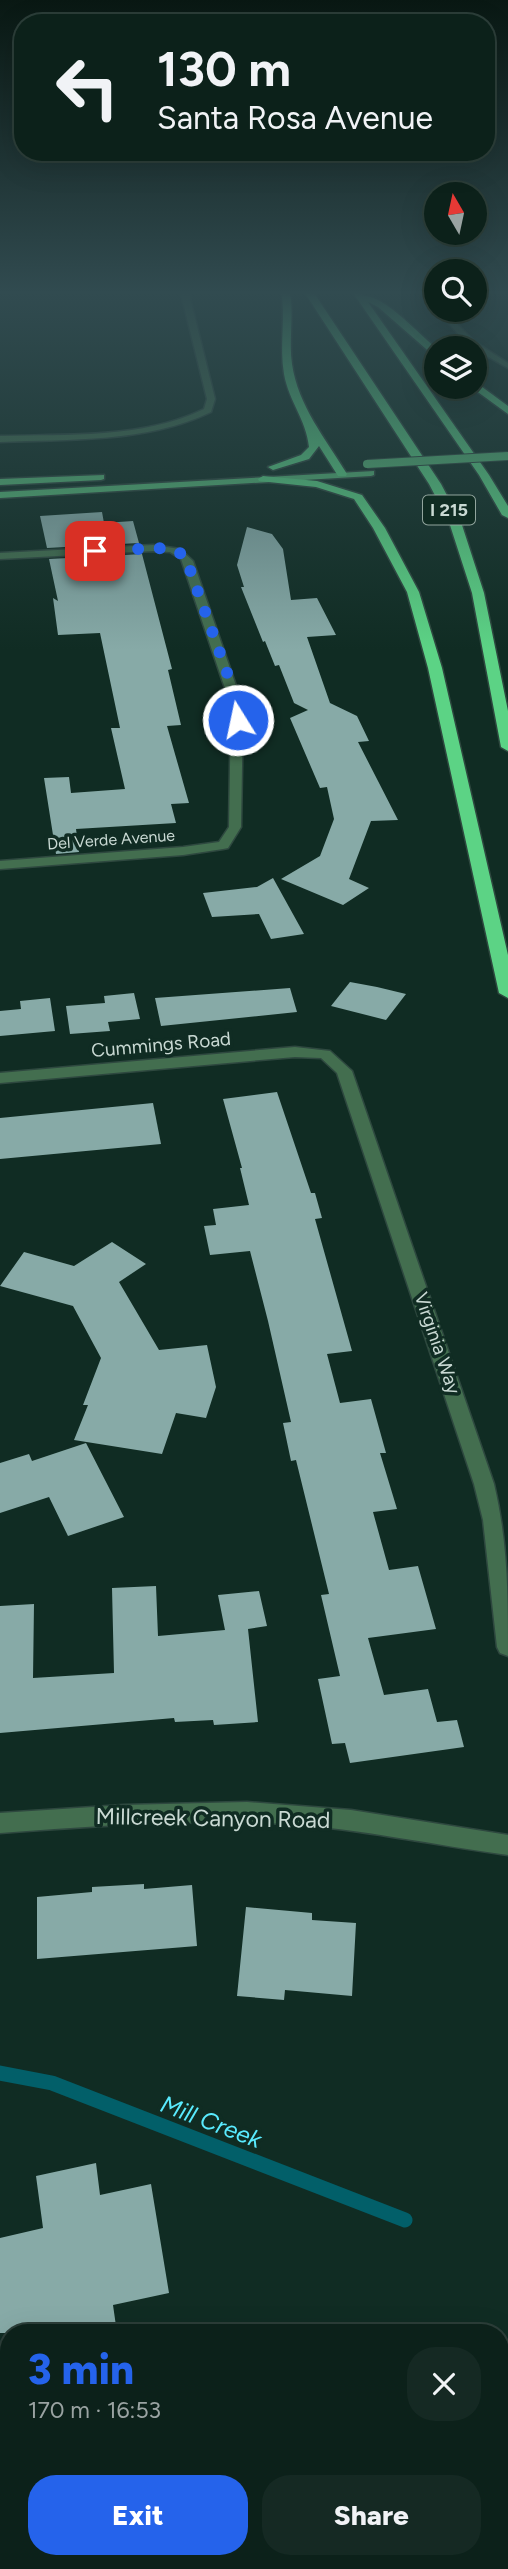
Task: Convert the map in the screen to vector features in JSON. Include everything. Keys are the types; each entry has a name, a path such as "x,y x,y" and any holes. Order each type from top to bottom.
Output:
{"highway":[{"path":"302,410 339,469"},
{"name":"I 215","path":"387,410 436,484 455,522 478,593 508,747"},
{"name":"I 215","path":"439,410 493,487 508,515"},
{"path":"273,467 305,457 314,447 312,430"},
{"path":"261,473 317,484 358,497 379,528 413,592 435,668 508,993"}],"main road":[{"path":"369,469 508,456"},
{"path":"324,464 339,469"},
{"path":"261,473 273,467 311,465"},
{"path":"0,495 261,473 508,465"},
{"path":"0,482 117,476"}],"street":[{"path":"0,439 161,428 188,420 208,410"},
{"name":"Del Verde Avenue","path":"0,556 173,549 188,561 237,706 235,827 223,845 183,851 0,865"},
{"name":"Cummings Road","path":"0,1078 278,1052 325,1054"},
{"name":"Virginia Way","path":"325,1054 344,1071 349,1081 473,1448 492,1520 508,1647"},
{"name":"Millcreek Canyon Road","path":"0,1823 104,1815 249,1814 329,1818 508,1845"}],"building":[{"path":"102,512 104,523 133,521 139,543 47,548 40,516"},
{"path":"247,527 272,534 283,549 291,600 317,598 336,635 307,637 330,703 357,716 369,741 358,742 398,820 371,821 349,879 369,888 343,905 281,879 320,856 334,819 327,787 320,788 290,718 308,710 294,703 279,665 275,666 265,641 263,642 241,587 244,587 237,565"},
{"path":"142,554 172,669 168,670 181,725 167,726 189,803 171,804 176,823 76,829 79,852 56,854 44,778 69,777 71,793 125,789 111,728 120,728 100,633 58,635 53,598 58,601 49,559"},
{"path":"273,878 304,934 271,939 259,914 212,917 203,893 257,887"},
{"path":"350,982 406,994 386,1020 331,1006"},
{"path":"290,988 297,1012 161,1026 155,998"},
{"path":"134,993 140,1019 108,1022 110,1031 70,1034 66,1006 105,1003 104,996"},
{"path":"50,998 55,1031 0,1036 0,1011 21,1009 20,1001"},
{"path":"277,1092 311,1193 315,1193 322,1218 315,1219 352,1351 327,1354 340,1403 371,1399 386,1453 380,1453 397,1509 373,1512 389,1570 418,1566 436,1629 368,1638 384,1695 428,1689 437,1722 457,1720 464,1747 350,1763 345,1743 332,1744 318,1679 340,1676 321,1595 329,1594 296,1460 291,1461 283,1423 291,1422 268,1321 250,1251 210,1255 204,1226 216,1225 213,1209 249,1205 223,1099"},
{"path":"153,1103 161,1144 0,1159 0,1118"},
{"path":"112,1242 146,1264 119,1282 159,1350 207,1345 216,1387 206,1418 176,1413 162,1454 74,1440 88,1405 83,1405 101,1358 73,1306 0,1286 24,1252 74,1266"},
{"path":"86,1443 124,1517 68,1536 49,1497 0,1513 0,1463 29,1454 32,1461"},
{"path":"156,1586 158,1636 225,1630 218,1595 259,1591 267,1626 248,1629 258,1722 214,1725 213,1720 175,1722 174,1718 0,1733 0,1606 34,1604 33,1678 114,1673 112,1588"},
{"path":"144,1884 144,1889 192,1885 197,1946 37,1959 37,1897 92,1892 92,1887"},
{"path":"246,1907 312,1913 312,1920 356,1923 352,1996 285,1990 284,2000 237,1996"},
{"path":"96,2163 100,2195 151,2184 169,2293 113,2305 116,2324 0,2324 0,2238 43,2228 36,2176"}],"waterway":[{"name":"Mill Creek","path":"0,2073 52,2083 405,2220"}],"route":[{"path":"95,551 163,548 173,549 185,556 234,692 238,720"}]}
